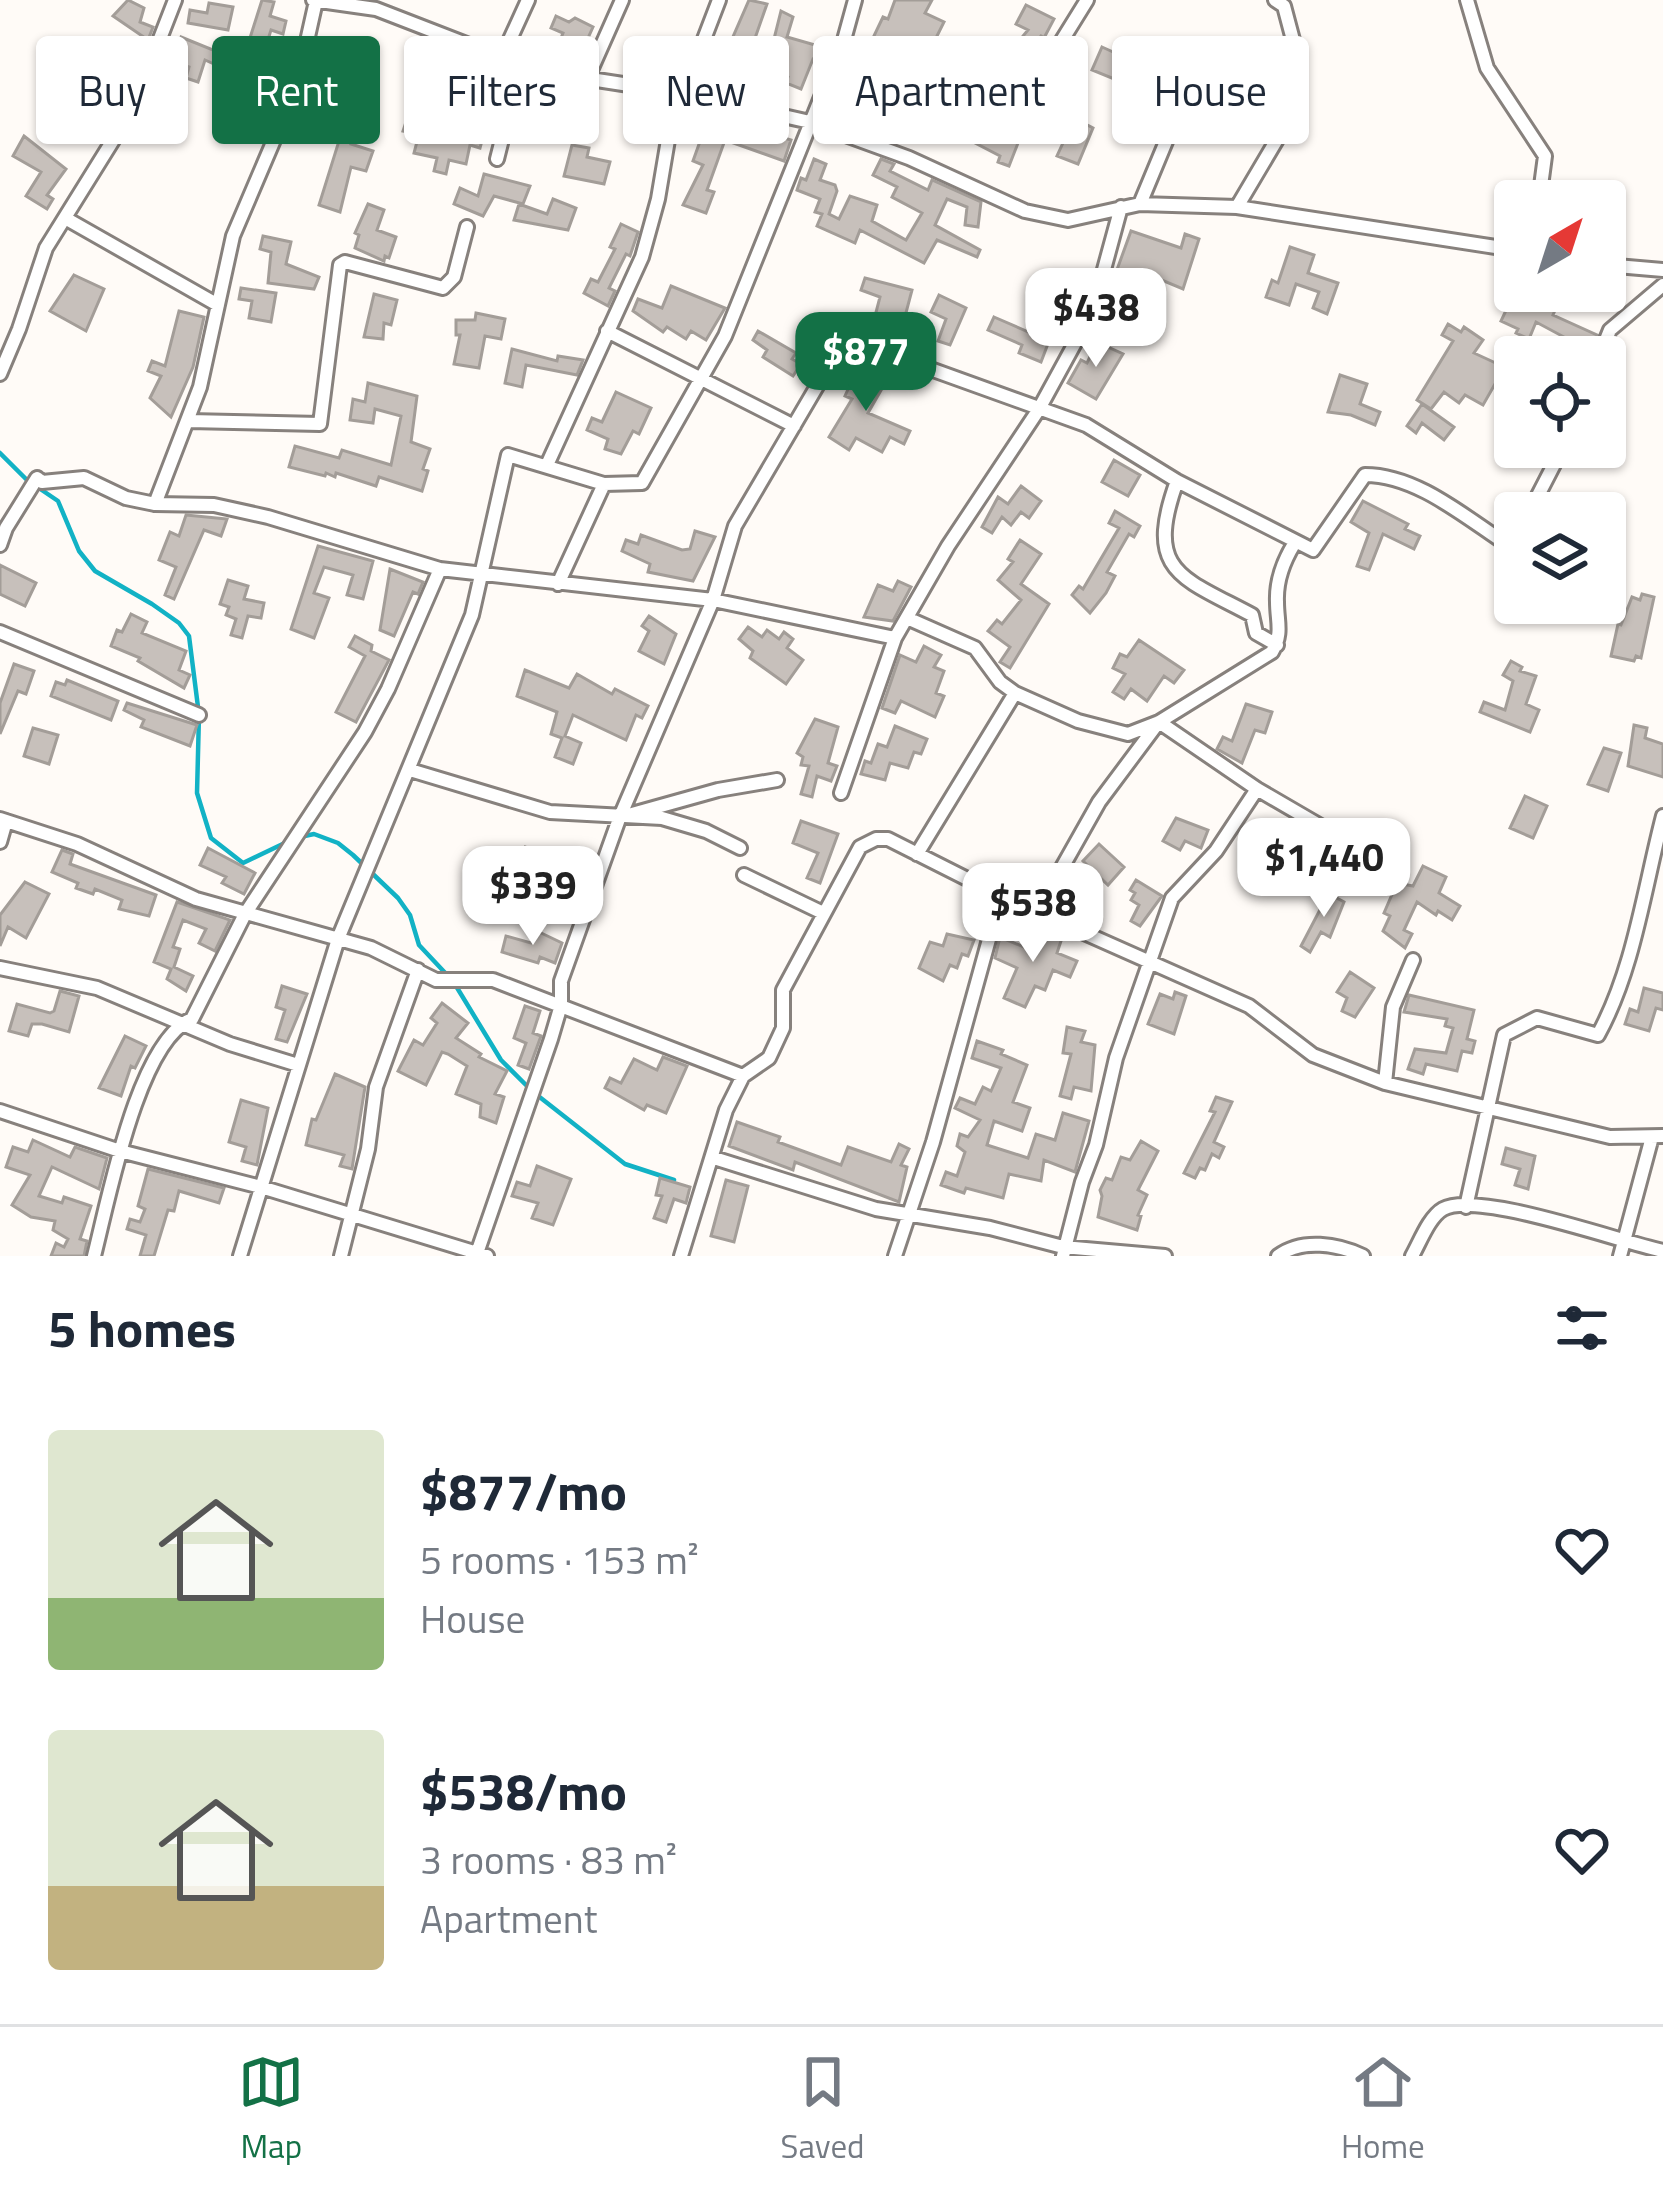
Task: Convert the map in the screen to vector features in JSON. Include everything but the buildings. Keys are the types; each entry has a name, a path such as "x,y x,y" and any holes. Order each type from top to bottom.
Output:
{"street":[{"path":"0,374 46,248 133,108 175,0"},
{"path":"155,504 190,421 233,236 297,86 315,0 396,16 448,36"},
{"path":"396,16 401,0"},
{"path":"512,36 528,0"},
{"path":"599,52 622,0"},
{"path":"704,36 719,0"},
{"path":"240,1256 338,939 472,615 508,455 604,484 642,483 725,336 844,40 855,0"},
{"path":"1065,36 1087,0"},
{"path":"1237,207 1295,109 1297,56 1284,6 1276,0"},
{"path":"1468,0 1487,68 1545,156 1542,180"},
{"path":"789,117 909,158 1025,211 1068,220 1139,204 1237,207 1494,246"},
{"path":"497,159 501,144"},
{"path":"547,465 642,257 669,144"},
{"path":"1139,204 1164,144"},
{"path":"842,793 895,638 948,546 1039,409 1093,310 1121,207"},
{"path":"65,218 218,305"},
{"path":"190,421 320,424 340,265 346,262 443,288 454,277 467,227"},
{"path":"1626,267 1663,270"},
{"path":"1608,336 1663,285"},
{"path":"607,331 794,426"},
{"path":"1,1116 261,1187 480,1255 561,1005 561,981 619,819 713,600 735,526 830,364 845,347 860,344 1086,425 1177,481 1313,550 1365,475 1386,475 1423,490 1494,536"},
{"path":"0,545 37,478 42,482 84,478 126,498 155,504 214,505 250,513 440,569 713,600 895,638"},
{"path":"1177,481 1162,524 1169,556 1204,592 1252,615 1256,633 1277,645"},
{"path":"558,584 604,484"},
{"path":"907,618 975,648 1000,682 1015,693 1078,721 1128,734 1159,722 1267,657 1277,645 1280,576 1294,544"},
{"path":"94,1256 120,1151 156,1058 182,1023 192,1019 245,914 365,732 440,569"},
{"path":"0,632 200,715"},
{"path":"917,854 1015,693"},
{"path":"1159,722 1257,789 1391,867"},
{"path":"1037,912 1099,802 1159,722"},
{"path":"410,770 550,812 662,818 706,831 740,848"},
{"path":"619,819 684,798 777,780"},
{"path":"1063,1251 1096,1145 1116,1058 1172,898 1216,851 1257,789"},
{"path":"1466,1207 1504,1035 1537,1018 1598,1035 1624,974 1663,816"},
{"path":"0,842 3,820 76,844 196,899 371,948 436,980 493,980 743,1076"},
{"path":"681,1256 726,1110 743,1076 769,1058 783,1028 783,990 860,847 888,839 1001,896 1249,1006 1313,1055 1385,1083 1610,1137 1658,1137 1620,1256"},
{"path":"744,874 823,914"},
{"path":"895,1256 911,1215 1001,896"},
{"path":"1385,1083 1393,1007 1413,960"},
{"path":"0,968 97,988 230,1044 298,1065"},
{"path":"341,1256 368,1149 376,1087 418,970"},
{"path":"714,1158 876,1209 990,1228 1063,1251 1165,1256"},
{"path":"1412,1256 1438,1212 1449,1206 1511,1210 1663,1251"},
{"path":"1278,1256 1288,1248 1313,1251 1334,1246 1363,1256"}],"waterway":[{"path":"0,453 58,501 79,551 95,571 152,604 189,636 199,715 197,793 211,838 243,863 289,841"},
{"path":"300,837 314,834 353,855 398,898 410,915 419,945 449,977"},
{"path":"456,986 501,1060 529,1088"},
{"path":"537,1095 625,1164 674,1180"}]}
